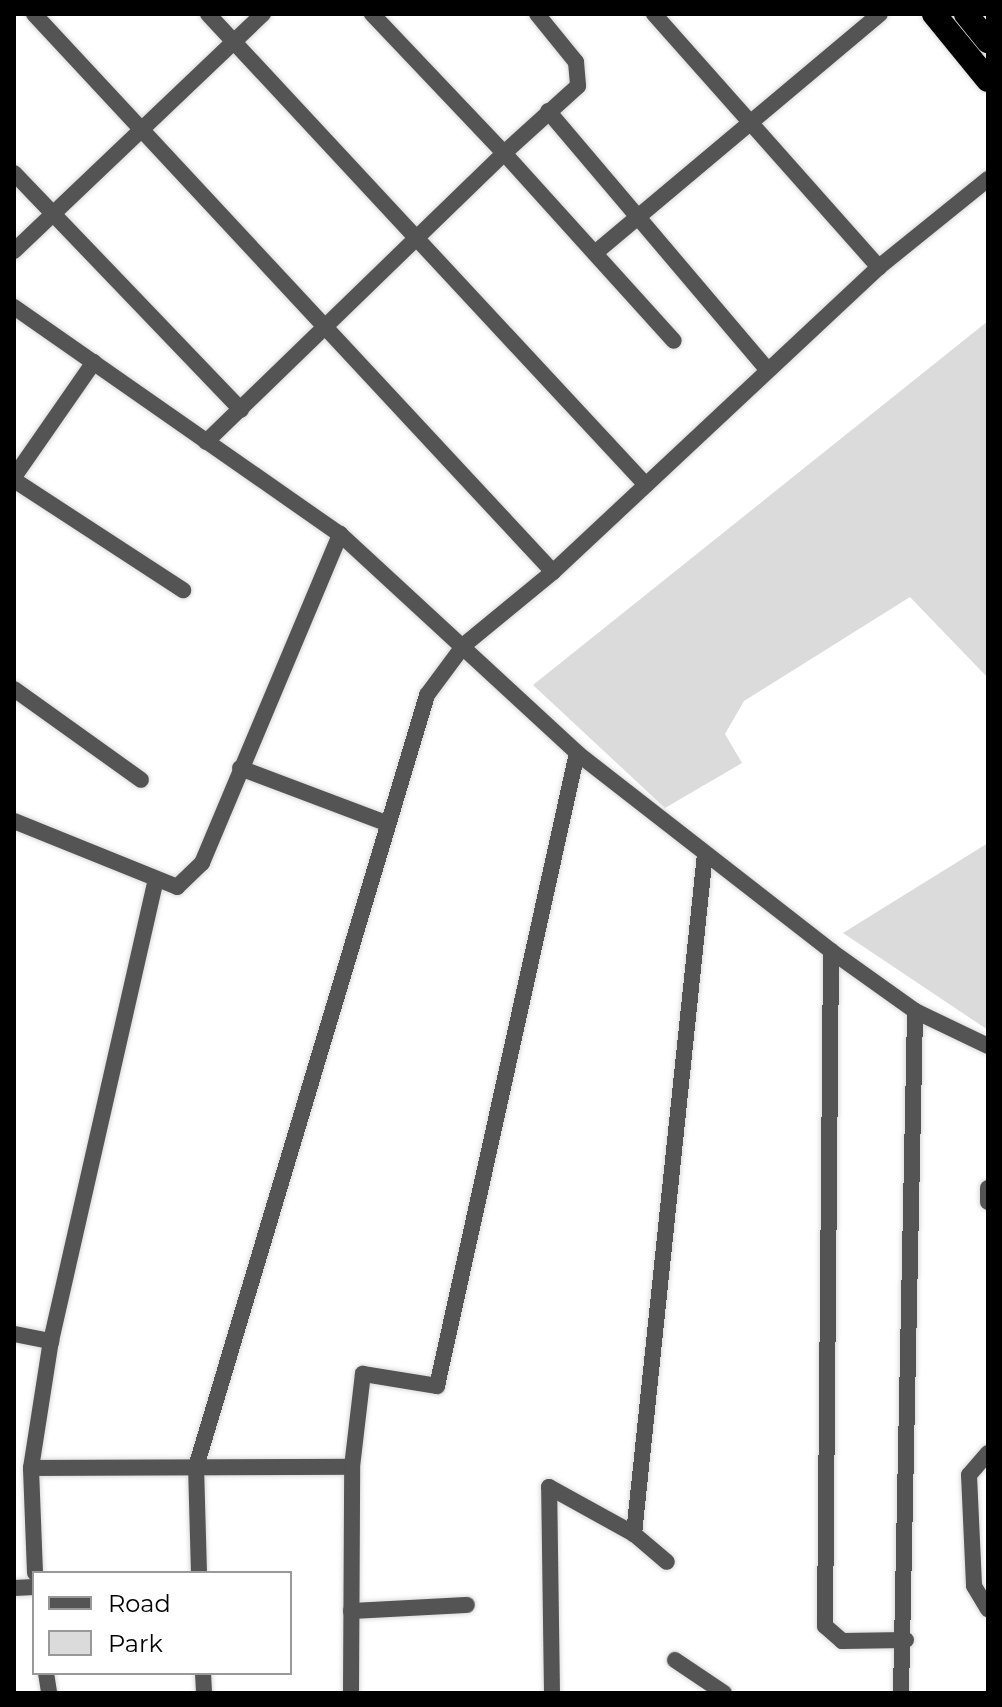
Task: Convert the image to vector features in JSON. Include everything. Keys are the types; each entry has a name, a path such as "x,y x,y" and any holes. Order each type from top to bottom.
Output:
{"highway":[{"path":"934,14 988,80"},
{"path":"966,14 988,41"}],"street":[{"path":"34,14 553,572"},
{"path":"208,14 646,485"},
{"path":"14,251 50,211 263,14"},
{"path":"372,14 504,153 674,341"},
{"path":"206,442 416,236 578,86 579,71 537,14"},
{"path":"654,14 879,267"},
{"path":"595,253 880,14"},
{"path":"548,111 641,215 766,368"},
{"path":"14,173 241,410"},
{"path":"199,1571 196,1467 427,695 464,645 553,572 766,368 879,267 988,179"},
{"path":"14,307 340,534 464,645 577,753 831,951 915,1011 988,1046"},
{"path":"94,362 14,478 183,590"},
{"path":"14,821 155,883 177,887 202,863 340,534"},
{"path":"14,689 141,780"},
{"path":"351,1693 352,1467 363,1374 437,1386 577,753"},
{"path":"240,768 388,824"},
{"path":"634,1534 705,854"},
{"path":"35,1571 31,1468 51,1341 155,883"},
{"path":"831,951 825,1626 842,1641 906,1640"},
{"path":"901,1693 906,1640 915,1011"},
{"path":"988,1188 988,1202"},
{"path":"14,1334 51,1341"},
{"path":"988,1453 969,1475 974,1586 988,1609"},
{"path":"31,1468 352,1467"},
{"path":"552,1693 549,1487 634,1534 667,1562"},
{"path":"351,1611 467,1605"},
{"path":"675,1660 724,1693"}],"green space":[{"path":"988,321 988,678 910,597 744,701 725,734 742,763 665,808 533,685"},
{"path":"988,843 988,1030 843,933"}]}
